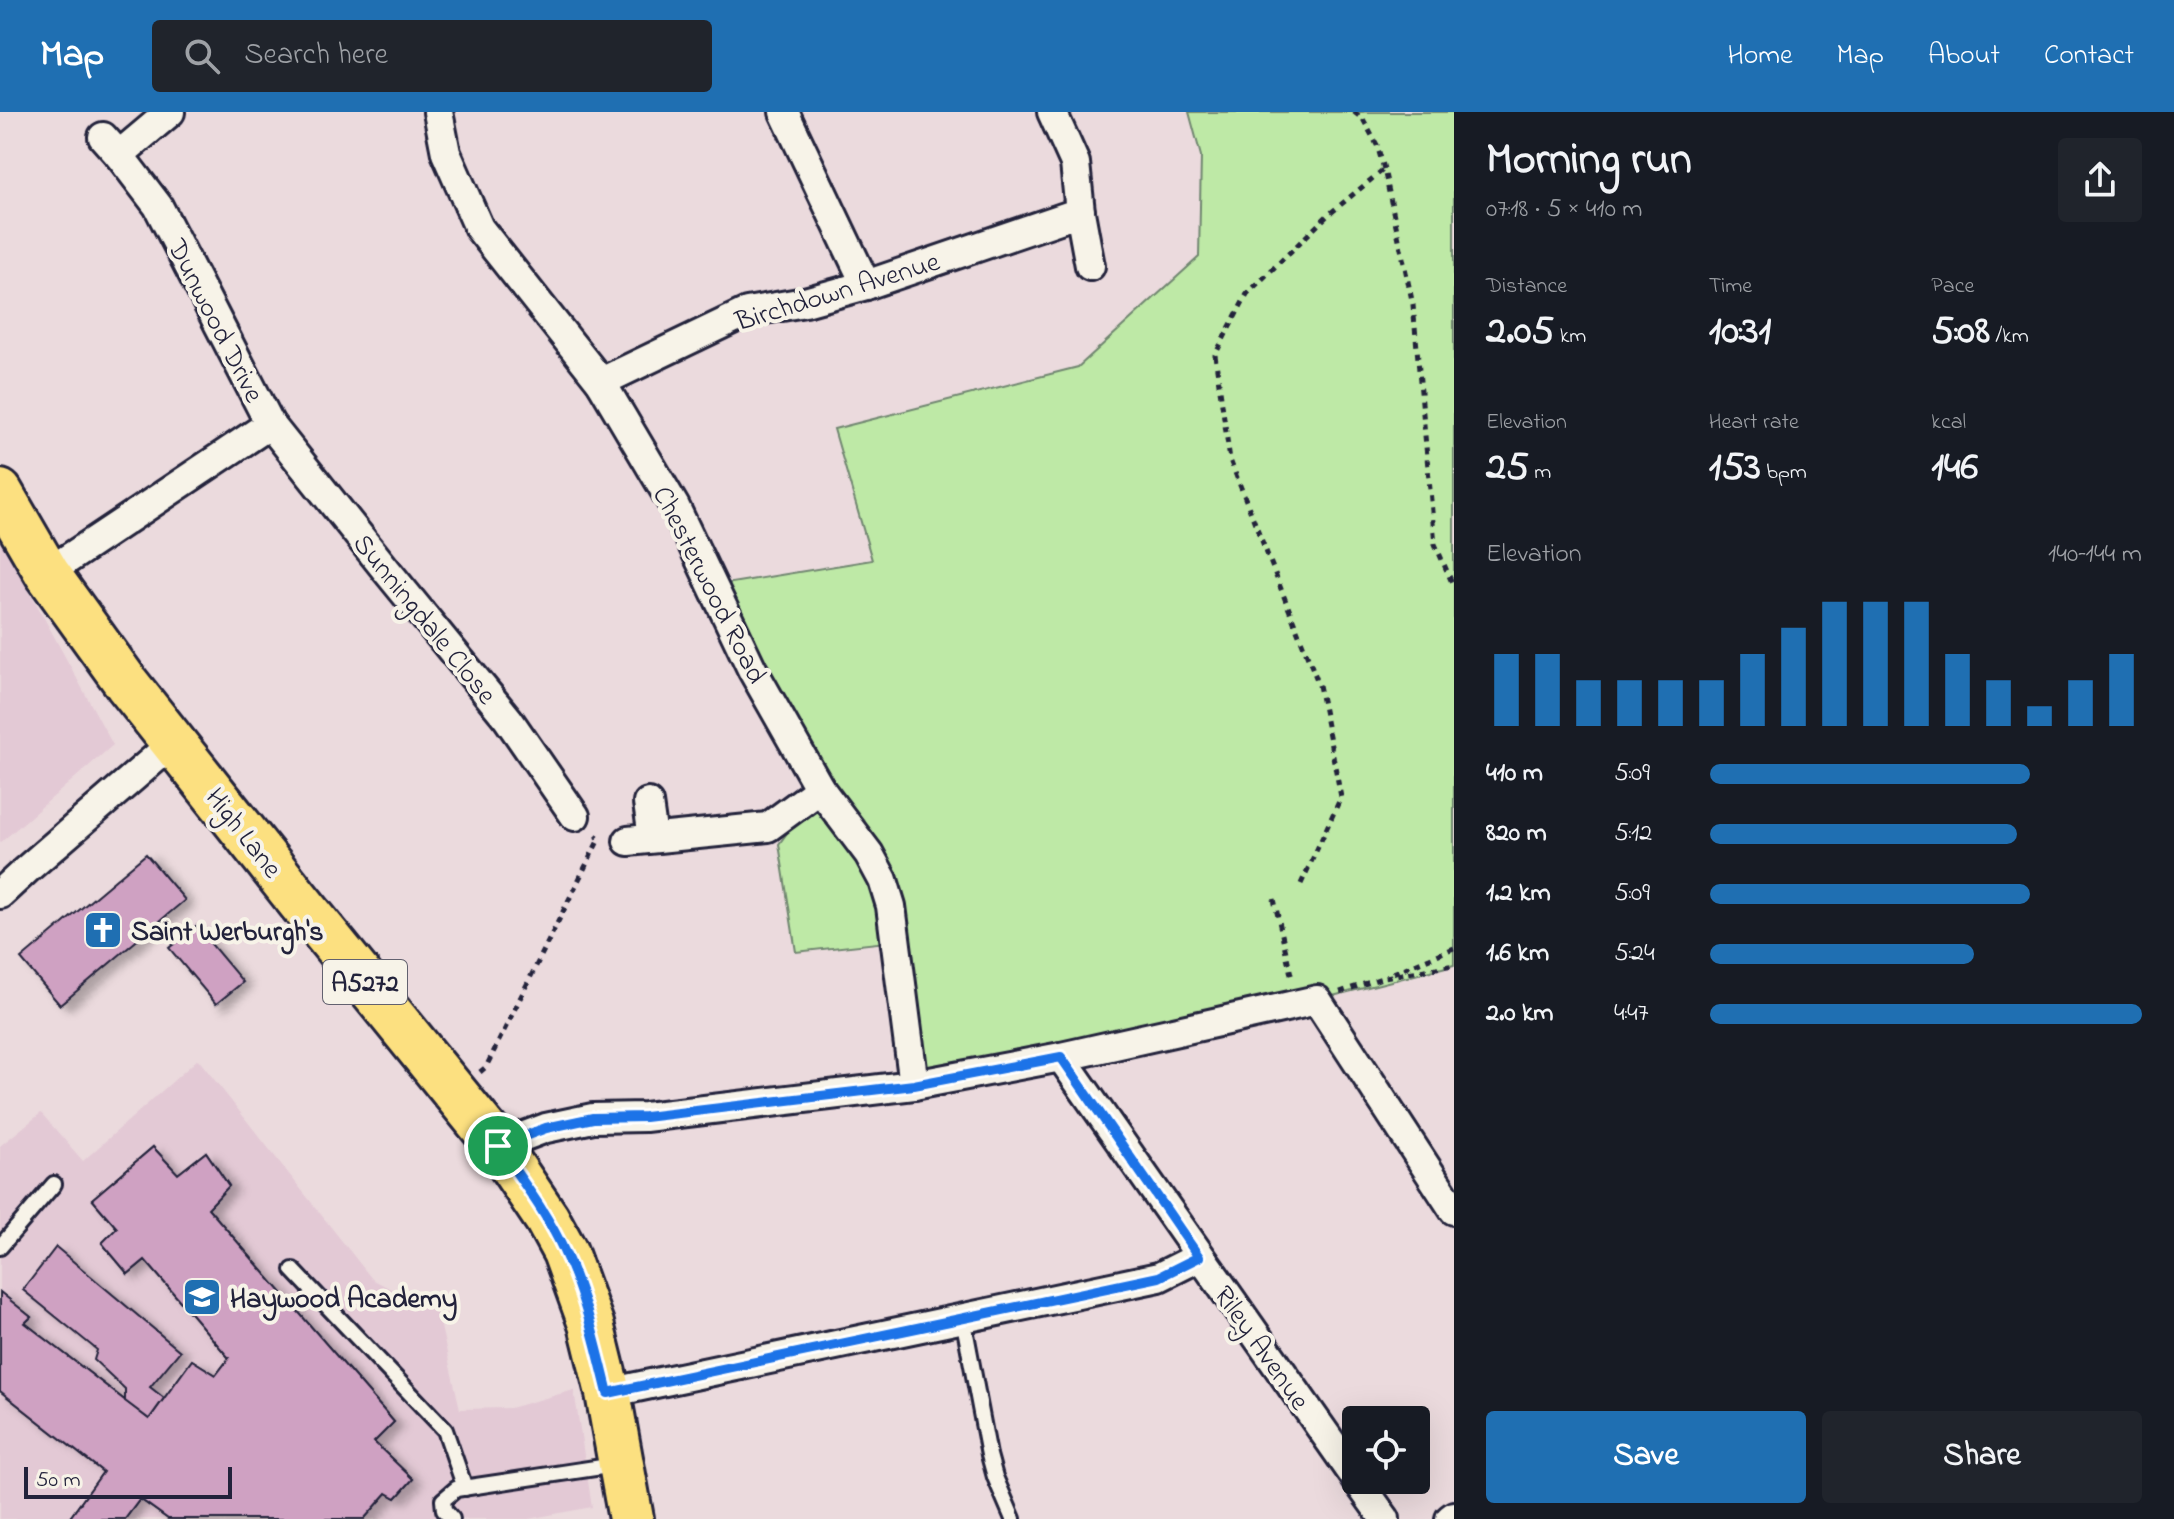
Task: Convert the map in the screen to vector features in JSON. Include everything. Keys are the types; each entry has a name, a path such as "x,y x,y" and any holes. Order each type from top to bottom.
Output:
{"main road":[{"name":"High Lane","path":"0,492 47,573 127,684 498,1146 547,1219 565,1252 591,1324 608,1393 631,1519"}],"street":[{"name":"Dunwood Drive","path":"47,573 270,424 158,206 111,146 170,112"},
{"name":"Chesterwood Road","path":"438,112 446,153 479,228 601,382 675,507 752,669 820,789 869,854 883,880 891,906 914,1085"},
{"path":"784,112 866,285"},
{"path":"1052,112 1075,163 1090,266"},
{"name":"Birchdown Avenue","path":"601,382 747,312 805,302 866,285 1080,212"},
{"name":"Sunningdale Close","path":"270,424 508,719 575,816"},
{"path":"0,894 174,742"},
{"path":"648,803 640,839 768,827 820,789"},
{"path":"498,1146 546,1128 593,1118 645,1117 914,1085 1061,1057 1307,1002 1454,1210"},
{"name":"Riley Avenue","path":"1061,1057 1342,1458"},
{"path":"608,1393 1159,1277 1199,1257"},
{"name":"Riley Avenue","path":"1368,1494 1385,1519"}],"lane":[{"path":"0,1247 54,1184"},
{"path":"293,1270 445,1430 465,1488"},
{"path":"963,1318 989,1455 1013,1519"},
{"path":"452,1519 444,1510 443,1500 456,1489 621,1464"}],"path":[{"path":"1354,112 1363,119 1377,145 1413,305 1435,544 1454,587"},
{"path":"1301,884 1341,797 1319,685 1230,460 1215,355 1247,294 1327,216 1384,169"},
{"path":"458,1097 486,1067 599,839 575,816"},
{"path":"1274,899 1307,1002 1385,977 1454,948"},
{"path":"1385,977 1454,965"}],"shaded area":[{"path":"0,537 113,745 0,843"},
{"name":"Haywood Academy","path":"198,1059 372,1279 438,1314 460,1409 510,1408 574,1390 592,1507 528,1519 0,1519 0,1146 41,1113 83,1161"}],"green space":[{"path":"1189,112 1454,112 1454,965 1317,1000 914,1085 895,941 796,952 779,844 820,788 713,586 872,560 834,429 1078,367 1199,257 1201,156"}],"building":[{"name":"Saint Werburgh's","path":"146,854 185,900 60,1005 21,959"},
{"path":"196,926 243,982 216,1004 169,948"},
{"name":"Haywood Academy","path":"153,1147 178,1174 206,1152 229,1186 208,1208 394,1422 374,1442 413,1479 396,1498 387,1493 364,1519 311,1519 342,1482 238,1367 230,1377 252,1394 225,1430 203,1412 184,1436 290,1519 168,1519 140,1499 125,1519 69,1519 103,1472 0,1391 0,1292 31,1317 25,1323 149,1419 192,1360 216,1375 229,1358 145,1260 128,1274 102,1243 117,1228 92,1199"},
{"name":"Haywood Academy","path":"153,1147 178,1174 206,1152 229,1186 208,1208 394,1422 374,1442 413,1479 396,1498 387,1493 364,1519 168,1519 140,1499 125,1519 69,1519 103,1472 0,1391 0,1292 31,1317 25,1323 149,1419 192,1360 216,1375 229,1358 145,1260 128,1274 102,1243 117,1228 92,1199"},
{"path":"56,1247 180,1351 150,1387 164,1398 149,1419 125,1401 125,1389 94,1360 97,1350 23,1290"}],"place":[{"name":"Saint Werburgh's","path":"103,930"},
{"name":"Haywood Academy","path":"202,1297"}],"route":[{"path":"1061,1057 1199,1257 1159,1277 608,1393 591,1324 565,1252 547,1219 498,1146 546,1128 593,1118 645,1117 914,1085 1061,1057"}]}
